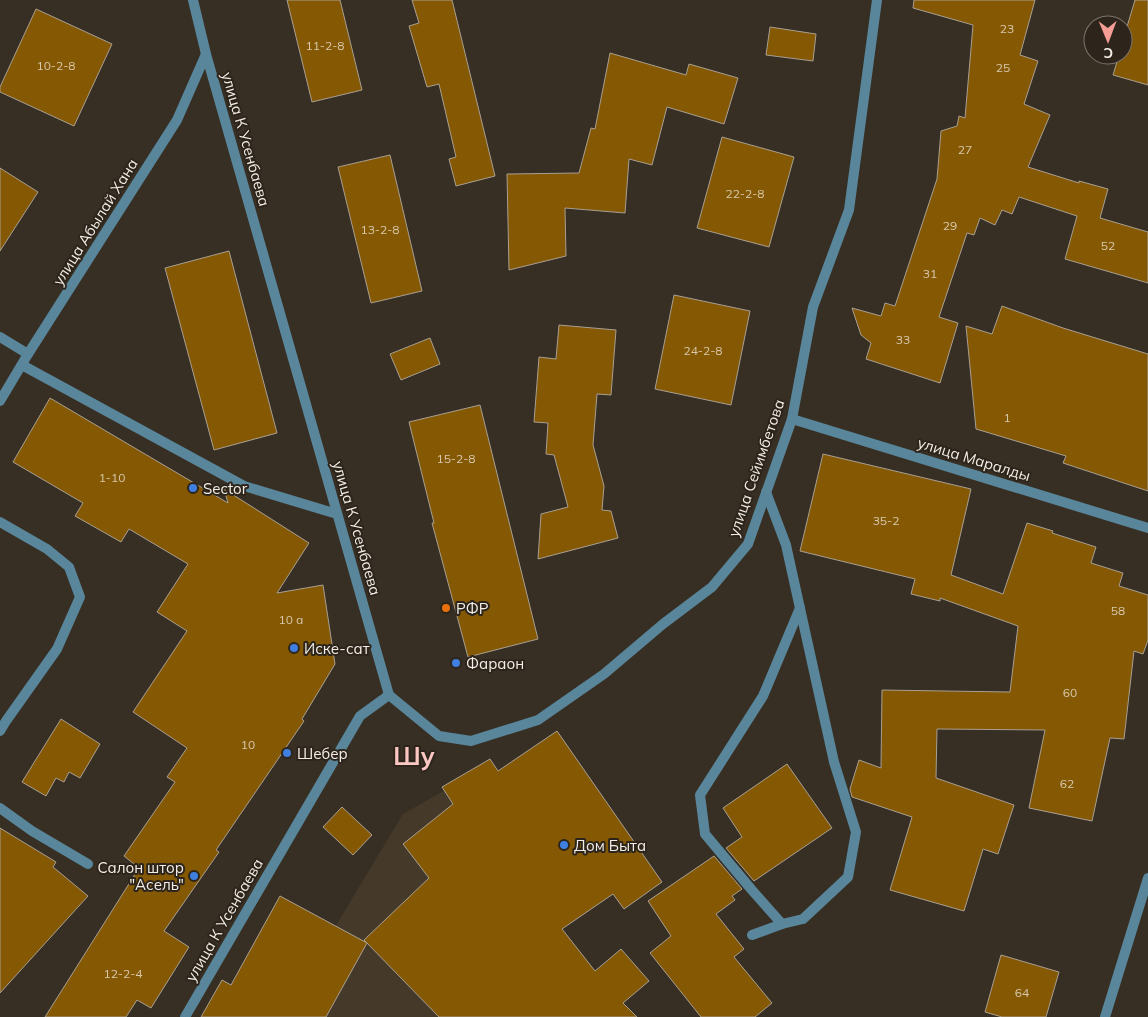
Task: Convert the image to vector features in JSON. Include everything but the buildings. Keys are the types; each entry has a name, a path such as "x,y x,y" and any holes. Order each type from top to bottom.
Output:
{"street":[{"name":"улица К Усенбаева","path":"186,1017 360,716 389,696 206,54 194,0"},
{"name":"улица Сейимбетова","path":"389,696 439,736 471,741 538,720 604,674 663,624 712,587 748,544 792,419 813,306 849,210 877,0"},
{"name":"улица Абылай Хана","path":"0,401 177,120 206,54"},
{"path":"0,337 28,354"},
{"path":"22,365 244,486 337,514"},
{"name":"улица Маралды","path":"792,419 1148,528"},
{"path":"752,934 803,919 848,877 856,832 834,762 786,545 766,492"},
{"path":"0,522 47,549 69,567 80,597 56,649 0,731"},
{"path":"782,924 705,834 700,796 763,696 800,608"},
{"path":"0,808 32,831 88,864"},
{"path":"1106,1017 1148,878"}],"shaded area":[{"path":"447,789 605,1017 281,1017 403,814"}],"place":[{"name":"Sector","path":"193,488"},
{"name":"РФР","path":"446,608"},
{"name":"Иске-сат","path":"294,648"},
{"name":"Фараон","path":"456,663"},
{"name":"Шебер","path":"287,753"},
{"name":"Дом Быта","path":"564,845"},
{"name":"Салон штор \"Асель\"","path":"194,876"}],"district":[{"name":"Шу","path":"414,755"}]}
